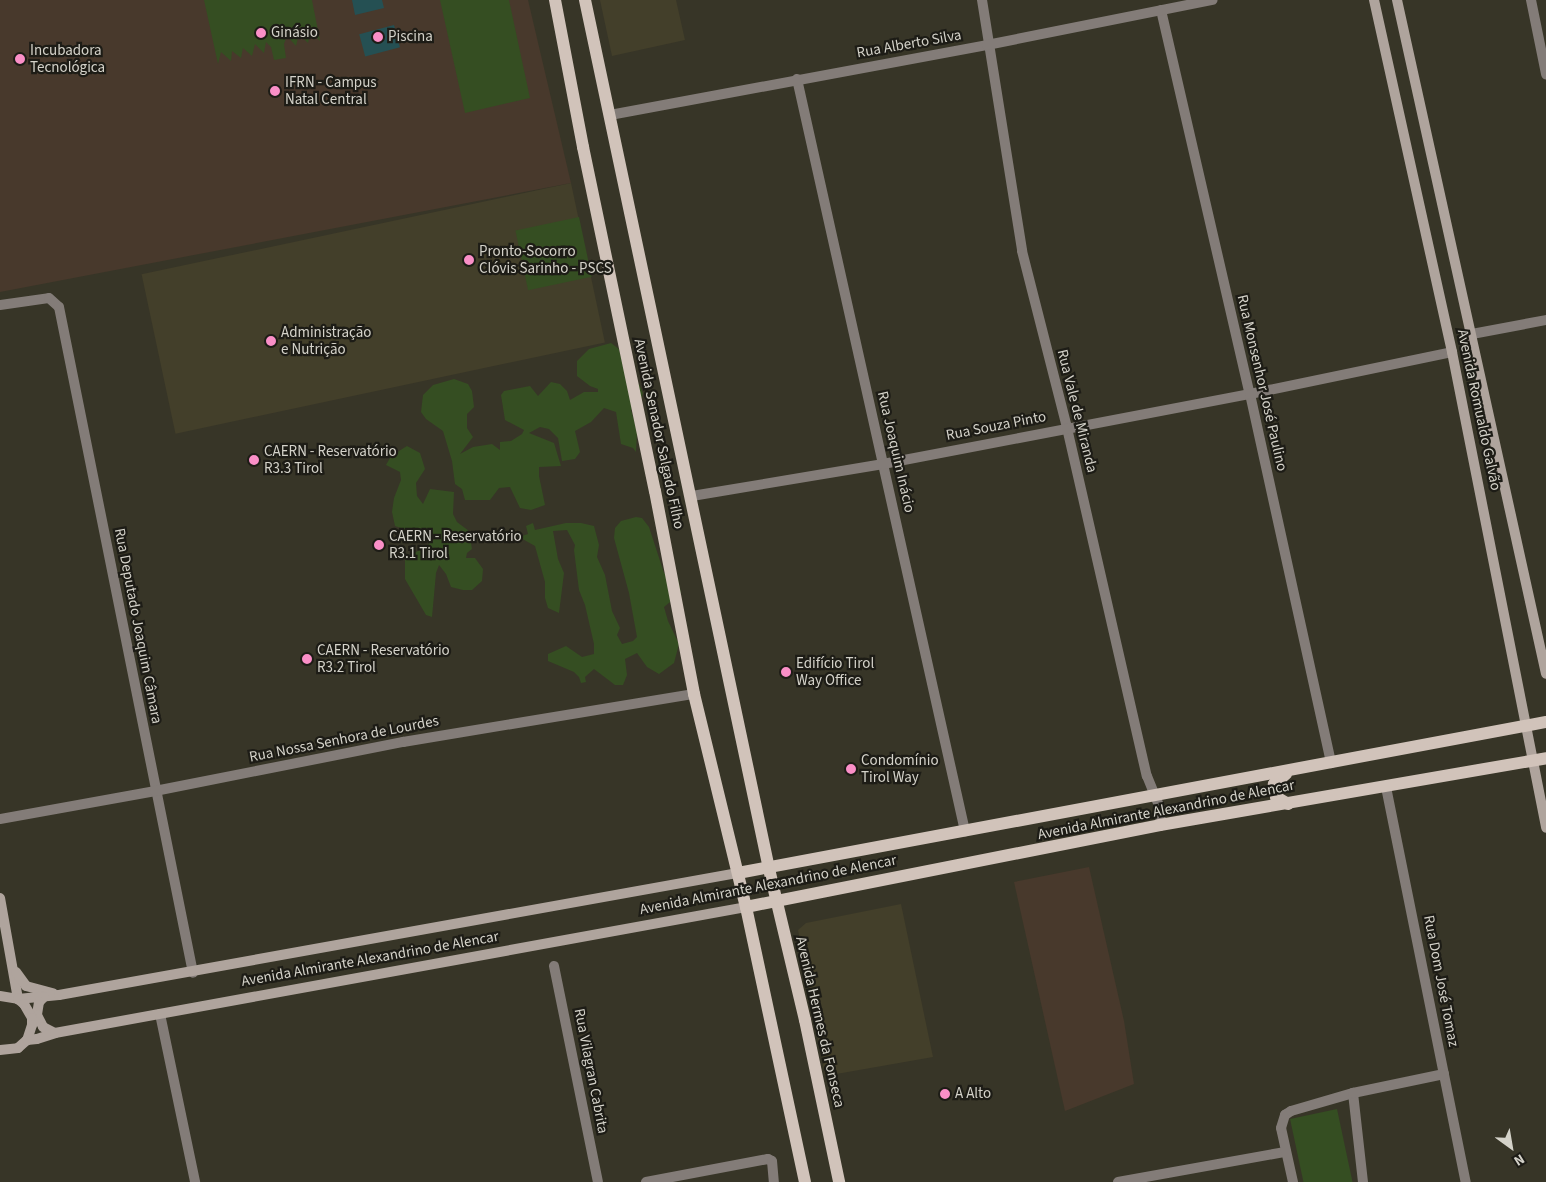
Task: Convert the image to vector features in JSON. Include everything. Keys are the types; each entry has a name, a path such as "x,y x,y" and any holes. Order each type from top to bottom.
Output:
{"main road":[{"name":"Avenida Senador Salgado Filho","path":"555,0 586,163 656,491 694,694 738,873"},
{"name":"Avenida Senador Salgado Filho","path":"585,0 692,496 769,869"},
{"name":"Avenida Romualdo Galvão","path":"1374,0 1452,352 1527,726 1540,759 1546,828"},
{"name":"Avenida Romualdo Galvão","path":"1397,0 1546,674"},
{"name":"Avenida Almirante Alexandrino de Alencar","path":"0,996 18,999 44,997 193,972 738,873 769,869 1546,722"},
{"name":"Avenida Almirante Alexandrino de Alencar","path":"0,1050 18,1048 27,1040 37,1040 55,1033 776,902 1160,825 1540,759"},
{"path":"1288,804 1275,796 1274,784 1290,771"},
{"name":"Avenida Hermes da Fonseca","path":"769,869 805,1020 839,1182"},
{"path":"738,873 805,1182"},
{"path":"0,898 18,999 24,1004 32,1018 32,1025 27,1040"},
{"path":"14,970 26,986 59,995"},
{"path":"44,997 39,1002 37,1015 42,1027 55,1033"}],"street":[{"name":"Rua Vale de Miranda","path":"982,0 987,45 1022,251 1067,428 1147,776 1161,811 1160,825"},
{"name":"Rua Alberto Silva","path":"610,115 987,45 1213,0"},
{"path":"1531,0 1546,74"},
{"name":"Rua Monsenhor José Paulino","path":"1161,10 1250,394 1331,763"},
{"name":"Rua Joaquim Inácio","path":"797,79 965,831"},
{"name":"Rua Deputado Joaquim Câmara","path":"0,305 49,298 59,308 193,972"},
{"path":"1472,334 1546,320"},
{"name":"Rua Souza Pinto","path":"692,496 883,464 1250,394 1452,352"},
{"name":"Rua Nossa Senhora de Lourdes","path":"0,819 155,791 403,742 694,694"},
{"name":"Rua Dom José Tomaz","path":"1386,787 1466,1182"},
{"name":"Rua Vilagran Cabrita","path":"554,966 598,1182"},
{"path":"160,1014 195,1182"},
{"path":"1293,1182 1281,1128 1283,1119 1291,1111 1353,1093 1444,1074"},
{"path":"1353,1093 1363,1182"},
{"path":"1118,1182 1285,1152"},
{"path":"646,1182 768,1159 772,1161 774,1182"}],"shaded area":[{"name":"IFRN - Campus Natal Central","path":"0,0 528,0 571,183 0,292"},
{"path":"600,0 676,0 685,40 612,56"},
{"path":"571,183 605,342 175,434 142,274"},
{"path":"1089,867 1124,1021 1134,1084 1065,1111 1014,882"},
{"path":"901,904 933,1057 825,1076 798,930 806,923"}],"green space":[{"name":"Ginásio","path":"204,0 312,0 320,41 311,32 308,43 299,34 296,46 287,36 284,44 286,58 274,60 271,47 266,42 264,53 255,44 252,56 243,48 241,58 232,51 231,61 221,52 218,64"},
{"path":"440,0 509,0 530,98 465,113"},
{"path":"579,217 592,277 528,290 515,231"},
{"path":"611,343 619,349 626,378 639,384 643,393 641,400 631,410 637,431 636,452 633,448 621,444 616,412 604,408 591,422 575,431 580,452 575,459 562,461 558,438 549,429 540,427 529,433 554,443 561,466 539,467 545,505 531,510 520,508 510,487 499,488 490,500 465,500 462,489 455,484 452,461 443,431 426,419 421,412 423,395 433,385 454,379 468,384 472,391 474,407 467,414 467,428 473,437 460,454 473,447 492,444 500,450 500,442 511,441 522,434 524,430 505,420 501,395 504,391 530,386 538,396 551,382 560,384 567,391 570,400 584,392 598,392 598,389 590,386 577,376 577,361 589,349"},
{"path":"407,446 420,453 425,469 416,483 417,496 423,504 430,489 454,492 453,514 457,522 469,531 472,549 467,553 466,558 475,558 483,569 482,581 472,590 463,590 451,587 446,574 439,565 436,573 432,617 426,615 405,579 405,559 432,542 436,536 424,528 412,532 395,526 392,512 394,498 401,480 400,472 386,465 391,456"},
{"path":"636,517 642,518 649,527 664,573 678,578 681,593 664,607 668,621 679,644 674,663 659,674 647,667 637,653 625,659 627,675 623,685 615,685 594,669 585,677 586,682 581,683 579,677 574,672 548,661 548,654 566,646 582,657 594,654 594,644 585,605 579,590 575,545 567,530 553,531 558,559 564,573 559,613 548,608 545,598 545,582 535,546 519,537 528,534 526,526 533,523 535,530 566,523 581,523 594,526 599,545 597,557 605,575 612,611 620,628 617,635 622,644 633,641 637,637 629,593 614,538 615,528 621,521"},
{"path":"1337,1109 1353,1182 1303,1182 1290,1119"}],"water":[{"name":"Piscina","path":"352,0 382,0 384,8 355,15"},
{"name":"Piscina","path":"394,25 400,47 365,57 359,34"}],"place":[{"name":"Ginásio","path":"261,33"},
{"name":"Piscina","path":"378,37"},
{"name":"Incubadora Tecnológica","path":"20,59"},
{"name":"IFRN - Campus Natal Central","path":"275,91"},
{"name":"Pronto-Socorro Clóvis Sarinho - PSCS","path":"469,260"},
{"name":"Administração e Nutrição","path":"271,341"},
{"name":"CAERN - Reservatório R3.3 Tirol","path":"254,460"},
{"name":"CAERN - Reservatório R3.1 Tirol","path":"379,545"},
{"name":"CAERN - Reservatório R3.2 Tirol","path":"307,659"},
{"name":"Edifício Tirol Way Office","path":"786,672"},
{"name":"Condomínio Tirol Way","path":"851,769"},
{"name":"A Alto","path":"945,1094"}]}
